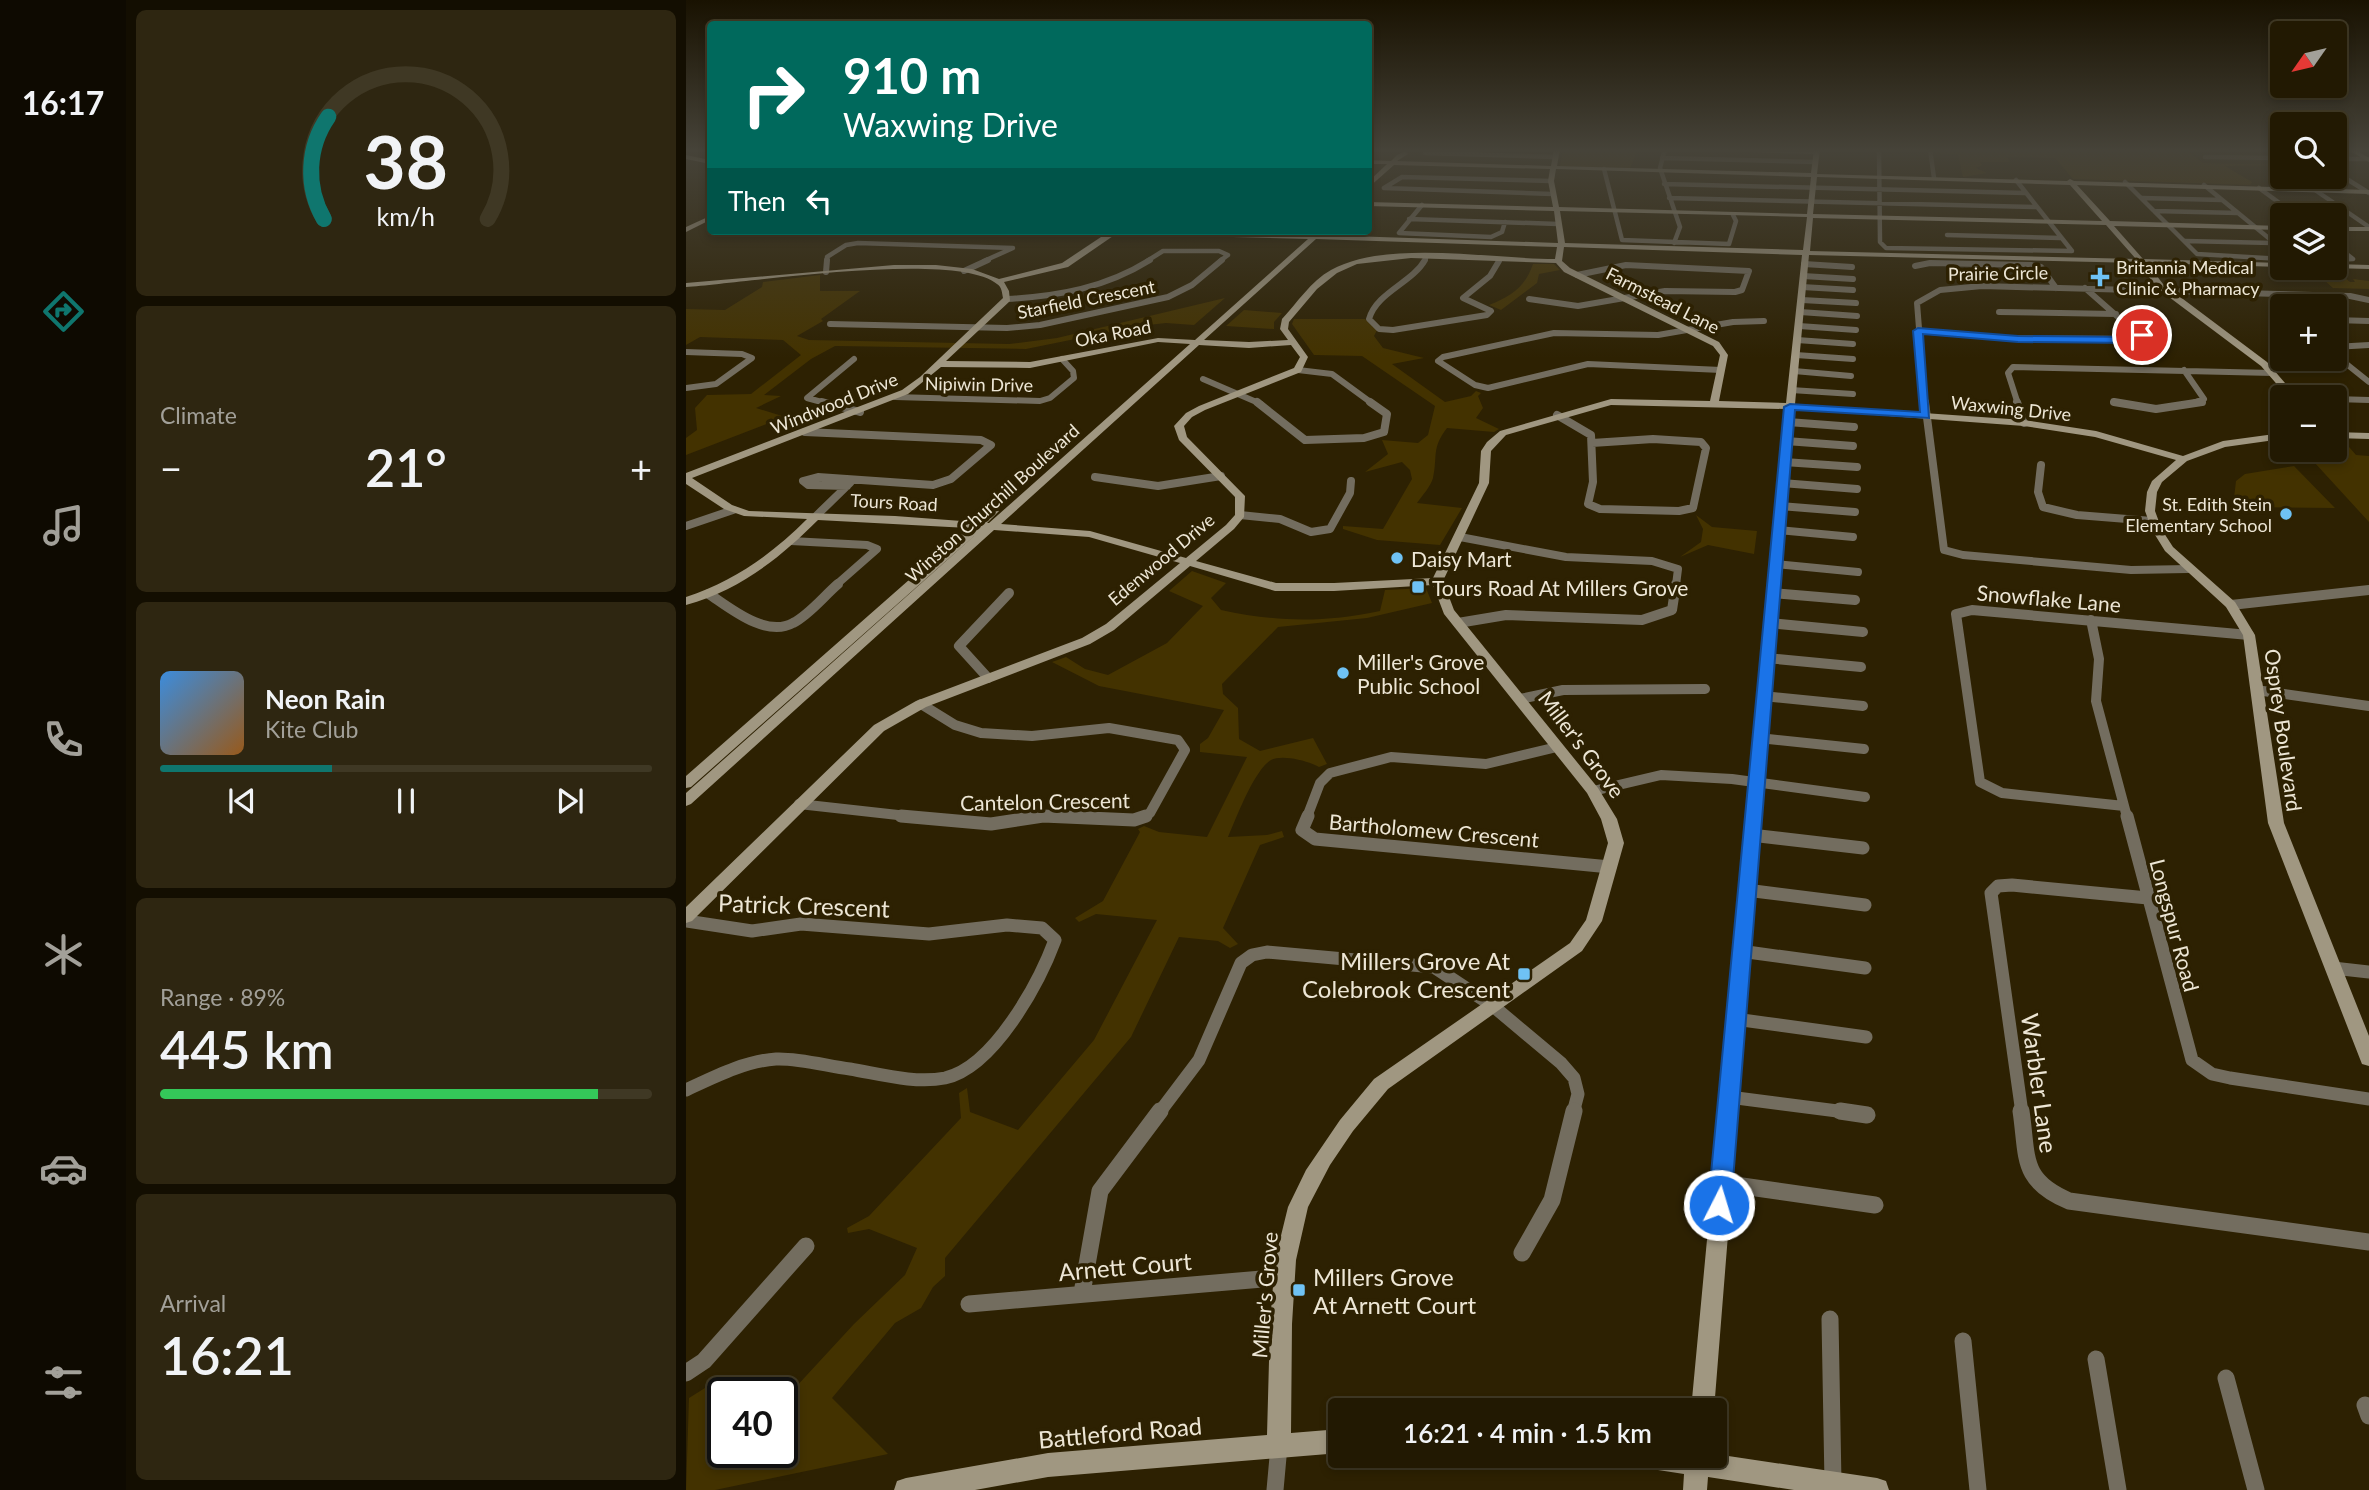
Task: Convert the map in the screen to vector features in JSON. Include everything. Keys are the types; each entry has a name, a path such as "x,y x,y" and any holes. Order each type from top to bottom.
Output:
{"street":[{"path":"1505,222 1504,229 1495,236 1399,233 1409,219 1505,222 1558,224"},
{"path":"1203,379 1262,404 1305,440 1364,438 1384,432 1387,414 1332,374 1298,370 1304,357 1284,329 1285,321 1332,272 1372,260 1426,258 1558,261 1561,245 1557,219"},
{"path":"1615,219 1622,240 1729,244 1735,219"},
{"path":"1674,243 1680,227 1677,219"},
{"path":"1703,1398 1769,623 1801,313 1808,219"},
{"path":"1862,219 2270,228"},
{"path":"1879,219 1883,247 2072,251 2046,219"},
{"path":"2102,219 2165,290 2273,373 2283,385"},
{"path":"2162,219 2204,256 2270,259"},
{"path":"2244,219 2270,240"},
{"path":"1938,220 1956,250"},
{"path":"2347,229 2369,228"},
{"path":"686,285 891,268 964,271 998,281 1065,265 1110,235"},
{"path":"1312,235 1761,252 2270,265"},
{"name":"Winston Churchill Boulevard","path":"686,801 1312,235"},
{"path":"1947,235 2060,237"},
{"path":"2185,241 2270,243"},
{"path":"826,272 827,257 852,243 1013,248 964,271"},
{"name":"Starfield Crescent","path":"830,324 978,328 1040,325 1158,300 1192,285 1228,255 1219,251 1163,251 1122,277 1099,286 1045,297 1007,299"},
{"path":"1426,258 1419,270 1390,290 1370,314 1369,319 1376,327 1405,329 1462,321 1490,313 1488,309 1463,298 1490,276 1499,261"},
{"name":"Farmstead Lane","path":"1558,261 1577,275 1720,347 1724,355 1721,370"},
{"path":"1914,266 1930,263 2031,265 2041,267 2056,288"},
{"path":"1804,264 1852,267"},
{"path":"1529,299 1578,306 1665,291 1735,292 1742,290 1749,271 1626,265 1577,275"},
{"path":"2347,266 2369,267"},
{"path":"1803,276 1853,279"},
{"path":"998,281 1006,290 1007,299"},
{"name":"Prairie Circle","path":"2188,569 2131,570 1963,555 1944,550 1926,416 1917,303 1928,292 1969,286 2350,296 2369,300"},
{"path":"1802,287 1853,290"},
{"path":"1918,331 2006,338 2143,339 2142,335 2085,288"},
{"name":"Windwood Drive","path":"686,478 895,397 915,385 939,364 1007,299"},
{"path":"1801,300 1856,303"},
{"path":"1999,312 2116,314"},
{"path":"1801,313 1857,316"},
{"path":"2347,320 2369,321"},
{"path":"1714,403 1721,370 1588,364 1488,388 1475,385 1438,360 1554,333 1658,335 1733,322 1764,321"},
{"path":"1799,326 1857,330"},
{"path":"1797,340 1853,344"},
{"name":"Winston Churchill Boulevard","path":"686,784 979,525 1193,341"},
{"name":"Oka Road","path":"939,364 1009,366 1062,359 1143,342 1193,341 1249,345 1294,342"},
{"path":"2347,346 2369,345"},
{"path":"686,352 742,354 752,358 716,384 686,388"},
{"path":"1796,355 1853,359"},
{"path":"854,359 807,398 860,412"},
{"name":"Nipiwin Drive","path":"895,397 1046,400 1074,378 1073,371 1062,359"},
{"path":"2347,364 2369,382"},
{"path":"2024,423 2008,373 2013,367 2273,373"},
{"name":"Edenwood Drive","path":"686,919 864,739 897,716 921,704 1086,641 1110,628 1187,563 1240,515 1240,496 1182,438 1179,426 1189,415 1298,370"},
{"path":"2114,402 2156,409 2202,402 2204,399 2183,370"},
{"path":"1794,371 1851,376"},
{"path":"1791,390 1853,394"},
{"path":"2347,399 2369,400"},
{"path":"1437,581 1484,483 1486,451 1490,444 1510,430 1557,415 1623,400 1790,407"},
{"name":"Waxwing Drive","path":"1790,407 2024,423 2096,434 2183,459"},
{"path":"1557,415 1588,431 1592,443 1593,482 1588,504 1593,507 1679,510 1693,508 1706,449 1701,442 1653,439 1592,443"},
{"path":"1788,422 1854,427"},
{"path":"805,432 981,440 991,445 943,483 923,485 818,477 803,481 808,485 847,486"},
{"path":"2347,435 2369,436"},
{"path":"2040,465 2038,495 2042,506 2048,510 2063,515 2152,521 2150,503 2153,488 2160,477 2183,459 2223,444 2270,438"},
{"path":"1786,441 1853,446"},
{"path":"1784,462 1857,467"},
{"path":"1094,477 1122,483 1169,487 1221,476"},
{"name":"Tours Road","path":"686,478 733,510 761,517 979,525 1090,534 1275,587 1334,587 1437,581"},
{"path":"686,601 709,594 755,572 854,479"},
{"path":"1240,515 1280,519 1311,531 1330,529 1350,493 1351,481"},
{"path":"1782,483 1857,489"},
{"path":"1780,506 1855,512"},
{"path":"686,526 733,510"},
{"name":"Osprey Boulevard","path":"2152,521 2162,541 2188,569 2231,605 2249,635 2276,823 2369,1059"},
{"path":"1778,530 1853,537"},
{"path":"1458,623 1505,615 1589,620 1656,619 1672,610 1679,575 1678,569 1662,562 1578,558 1494,540 1460,537"},
{"path":"709,594 769,627 781,628 794,623 877,549 867,545 791,541"},
{"path":"1775,565 1858,572"},
{"name":"Miller's Grove","path":"1275,1490 1285,1277 1298,1206 1365,1101 1381,1084 1576,947 1594,921 1616,843 1609,819 1593,791 1458,623 1444,603 1437,581"},
{"path":"2231,605 2369,590"},
{"path":"988,678 959,646 1009,593"},
{"path":"1772,593 1855,600"},
{"name":"Snowflake Lane","path":"2124,806 1993,792 1980,782 1956,614 1972,610 2249,635"},
{"name":"Longspur Road","path":"2091,620 2099,659 2096,701 2192,1060 2212,1074 2230,1078 2369,1099"},
{"path":"1769,623 1863,632"},
{"path":"1766,658 1861,667"},
{"path":"1520,699 1563,690 1705,689"},
{"path":"2256,690 2369,706"},
{"path":"1763,696 1863,706"},
{"name":"Cantelon Crescent","path":"799,804 978,823 1053,815 1134,820 1150,813 1185,750 1178,740 1110,728 1032,736 981,733 955,725 921,704"},
{"path":"1759,738 1864,749"},
{"name":"Bartholomew Crescent","path":"1557,747 1501,762 1391,757 1330,773 1320,783 1301,830 1315,839 1610,867"},
{"path":"1593,791 1661,775 1732,779 1865,797"},
{"path":"1751,835 1863,848"},
{"name":"Warbler Lane","path":"2148,898 2012,885 1998,886 1991,893 2030,1174 2048,1192 2069,1201 2369,1242"},
{"path":"1746,890 1865,905"},
{"name":"Patrick Crescent","path":"686,919 752,930 801,924 929,934 1007,925 1042,928 1055,940 1016,1014 967,1069 948,1078 925,1080 777,1059 727,1071 686,1090"},
{"path":"1741,951 1865,968"},
{"path":"1082,1293 1100,1191 1199,1060 1241,963 1252,955 1268,952 1434,967 1493,1006 1574,1077 1578,1094 1552,1200 1522,1254"},
{"path":"2333,968 2369,972"},
{"path":"1735,1019 1866,1037"},
{"path":"1729,1097 1867,1115"},
{"path":"1721,1183 1875,1205"},
{"path":"686,1373 704,1361 806,1246"},
{"name":"Arnett Court","path":"969,1304 1285,1277"},
{"path":"1823,1485 1830,1320"},
{"path":"1963,1341 1978,1490"},
{"path":"2096,1359 2118,1490"},
{"path":"2226,1378 2256,1490"},
{"name":"Battleford Road","path":"906,1490 1048,1465 1328,1442"},
{"path":"1727,1466 1823,1485 1877,1490"},
{"path":"1695,1490 1697,1468"}],"shaded area":[{"path":"1533,264 1554,264 1560,270 1539,274 1537,283 1501,310 1489,305 1517,290"},
{"path":"820,275 820,291 860,291 821,319 823,321 797,336 809,340 1009,344 1057,338 1225,298 1194,325 1166,323 1139,326 1026,349 835,346 811,359 764,395 781,396 756,408 811,425 782,418 686,455 686,438 697,430 695,408 707,395 751,394 801,355 783,340 700,337 686,345 686,309 725,310 762,287 763,282"},
{"path":"2324,280 2369,281 2369,289 2333,288"},
{"path":"1244,310 1282,313 1274,322 1274,329 1226,326"},
{"path":"1294,319 1365,319 1377,330 1374,336 1383,348 1424,358 1392,364 1445,402 1471,396 1476,391 1481,393 1478,396 1483,408 1476,418 1499,429 1494,432 1447,428 1437,447 1432,481 1417,503 1462,508 1440,545 1377,540 1343,529 1343,526 1383,529 1412,479 1410,470 1402,462 1365,472 1388,454 1382,440 1418,443 1428,435 1435,406 1362,356 1314,355 1292,324"},
{"path":"2347,445 2356,455 2369,456 2369,522 2314,462 2347,462"},
{"path":"2294,466 2335,508 2242,507 2234,498 2236,481 2245,474"},
{"path":"1696,515 1712,527 1757,531 1754,554 1708,545 1680,557 1701,542 1703,529"},
{"path":"1192,571 1226,583 1211,598 1221,610 1300,620 1339,618 1380,611 1385,590 1426,588 1432,603 1367,618 1278,627 1222,684 1223,694 1238,708 1239,739 1260,751 1313,738 1327,764 1319,767 1288,758 1276,758 1265,765 1246,796 1228,837 1267,835 1282,831 1284,837 1260,845 1223,928 1238,944 1230,948 1218,941 1179,937 1131,1037 945,1258 945,1276 933,1287 921,1308 895,1323 832,1398 888,1454 715,1490 686,1490 689,1398 705,1388 707,1468 798,1468 798,1385 854,1324 905,1275 917,1248 869,1229 848,1233 847,1228 869,1216 961,1118 959,1093 967,1088 970,1112 1018,1130 1094,1040 1157,920 1096,914 1079,922 1075,918 1103,901 1140,832 1138,829 1144,826 1159,832 1207,837 1247,757 1200,752 1200,744 1208,738 1224,710 1099,686 1052,662 1066,657 1085,669 1108,675 1167,643 1203,606 1169,591"}],"place":[{"name":"Britannia Medical Clinic & Pharmacy","path":"2100,277"},
{"name":"St. Edith Stein Elementary School","path":"2286,514"},
{"name":"Daisy Mart","path":"1397,558"},
{"name":"Tours Road At Millers Grove","path":"1418,587"},
{"name":"Miller's Grove Public School","path":"1343,673"},
{"name":"Millers Grove At Colebrook Crescent","path":"1524,974"},
{"name":"Millers Grove At Arnett Court","path":"1299,1290"}],"route":[{"path":"1719,1205 1790,407 1926,416 1918,331 2018,339 2137,340 2143,339 2142,335"}]}
